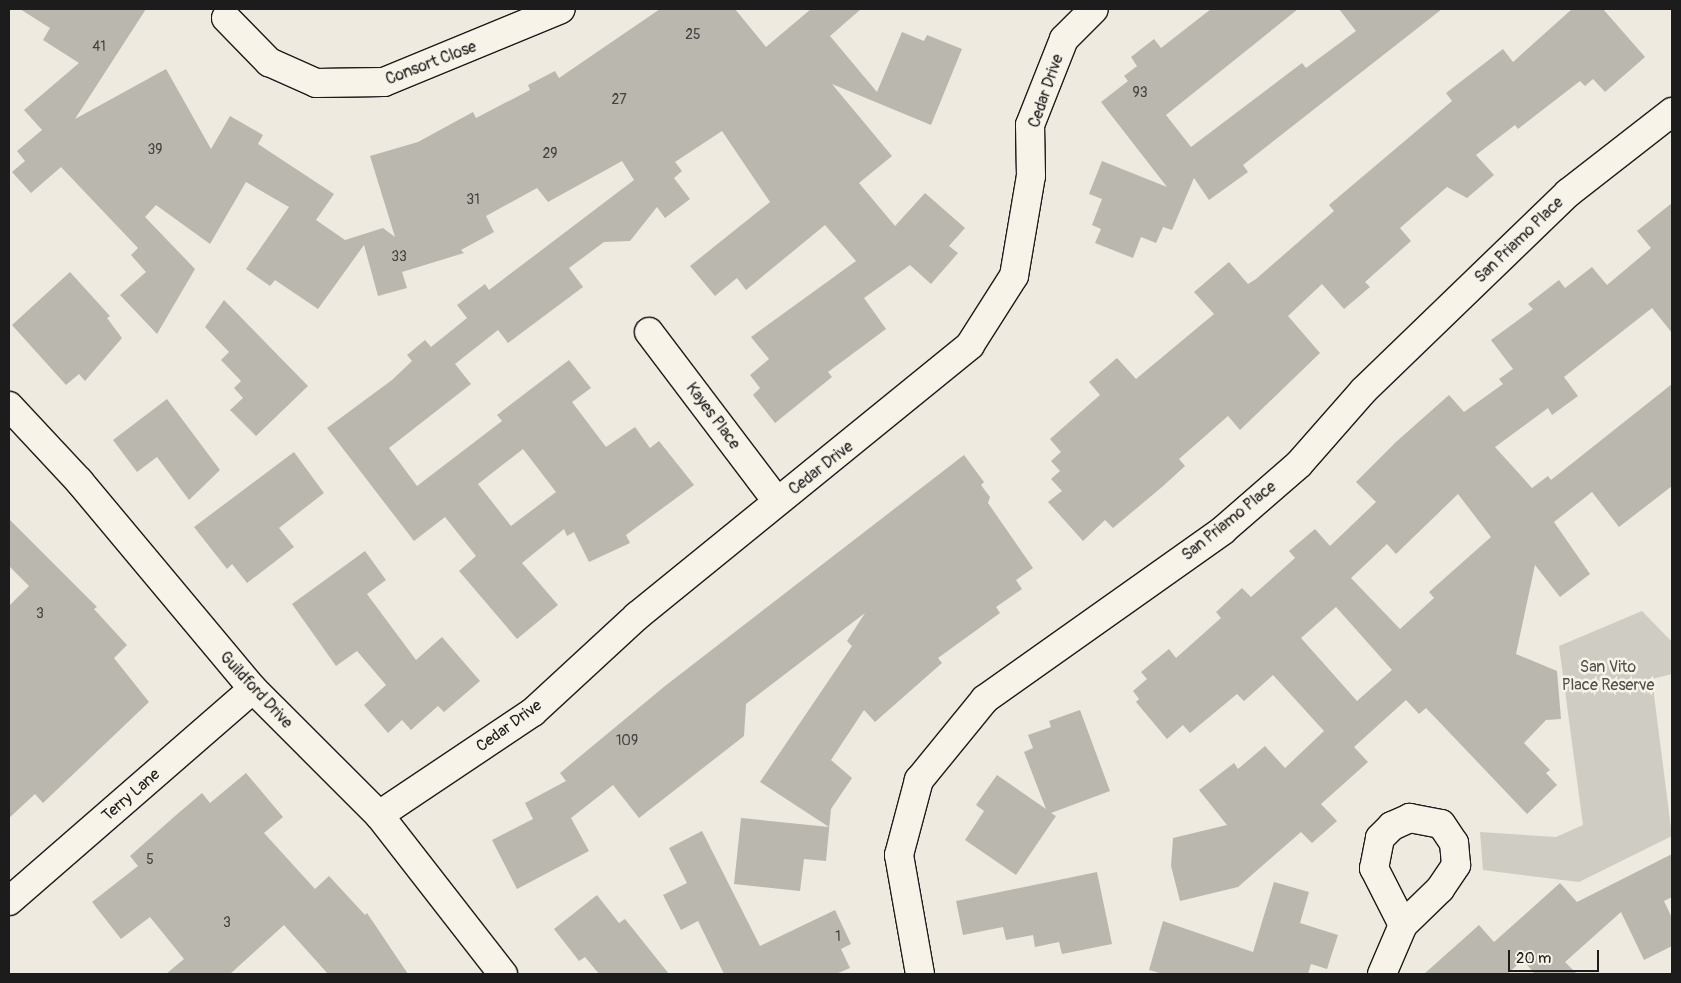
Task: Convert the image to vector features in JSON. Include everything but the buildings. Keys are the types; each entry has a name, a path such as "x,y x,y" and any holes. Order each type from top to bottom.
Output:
{"street":[{"name":"Consort Close","path":"226,18 269,62 316,83 384,82 561,9"},
{"name":"Cedar Drive","path":"379,815 533,712 637,616 970,345 1014,276 1031,176 1030,125 1064,40 1094,9"},
{"name":"San Priamo Place","path":"920,974 899,855 919,780 985,699 1222,531 1298,464 1364,390 1568,193 1672,112"},
{"name":"Kayes Place","path":"649,332 777,501"},
{"name":"Guildford Drive","path":"9,406 79,481 252,689 379,815 503,974"},
{"name":"Terry Lane","path":"9,901 252,689"},
{"path":"1382,974 1403,925"}],"green space":[{"name":"San Vito Place Reserve","path":"1642,611 1672,642 1672,674 1652,679 1672,836 1579,882 1483,870 1480,832 1556,837 1583,825 1559,646"}]}
